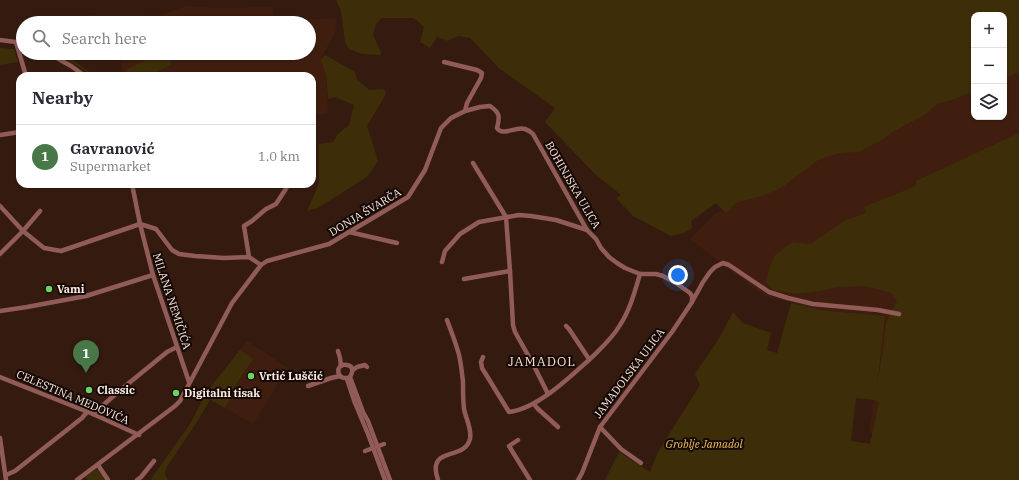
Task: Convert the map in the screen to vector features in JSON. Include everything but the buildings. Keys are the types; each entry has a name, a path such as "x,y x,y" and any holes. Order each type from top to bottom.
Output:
{"street":[{"path":"0,40 16,42"},
{"path":"21,60 25,72"},
{"path":"60,60 79,72"},
{"path":"444,62 477,70 482,73 481,78 467,103 465,111"},
{"name":"BOHINJSKA ULICA","path":"465,111 490,106 498,111 499,118 497,128 499,131 502,132 516,128 524,129 533,134 587,230 596,239 609,257 625,268 640,274 656,274 676,283 690,292 692,302"},
{"name":"DONJA ŠVARČA","path":"261,265 266,261 329,244 408,197 425,170 441,128 451,118 465,111"},
{"path":"0,135 16,133"},
{"path":"473,163 506,217 513,325 515,332 548,394"},
{"path":"133,188 140,224"},
{"path":"249,257 244,226 266,209 276,204 287,188"},
{"path":"0,206 23,231 44,248 61,251 140,224 156,229 172,250 179,254 224,258 249,257 261,265 232,303 180,401 139,435 77,480"},
{"path":"0,254 40,211"},
{"path":"442,262 445,251 460,234 479,222 519,216 556,220 587,230"},
{"name":"MILANA NEMIČIĆA","path":"140,224 153,275 189,382"},
{"path":"349,232 397,243"},
{"name":"JAMADOLSKA ULICA","path":"579,480 600,428 663,344 692,302 702,282 715,267 723,263 729,265 769,292 788,298 813,304 878,310 899,314"},
{"path":"464,279 510,271"},
{"path":"483,357 481,362 482,368 509,412 523,409 534,404 574,374 610,340 621,324 628,310 640,274"},
{"path":"0,312 86,296 153,275"},
{"path":"438,480 435,472 435,464 441,458 468,445 471,433 464,410 463,382 459,354 447,320"},
{"path":"566,326 589,359"},
{"path":"93,414 167,352 177,347"},
{"path":"338,351 343,365"},
{"path":"354,368 353,373 348,378 342,378 339,374 339,368 343,365 349,365 354,368 364,365 367,367"},
{"path":"308,386 339,374"},
{"name":"CELESTINA MEDOVIĆA","path":"0,377 93,414 139,435"},
{"path":"348,378 368,421 385,480"},
{"path":"534,404 558,427"},
{"path":"0,438 6,477 15,472 82,418 87,412"},
{"path":"600,428 621,450 641,463"},
{"path":"518,440 509,446 530,480"},
{"path":"365,451 384,444"},
{"path":"375,447 390,480"},
{"path":"141,479 154,461"},
{"path":"98,465 108,480"}],"shaded area":[{"path":"187,6 215,8 272,7 273,16 158,16"},
{"path":"87,15 158,16 88,16"},
{"path":"337,18 335,33 320,60 326,74 328,113 316,115 316,72 121,72 122,64 120,60 316,60 316,19"},
{"path":"1019,58 1019,480 963,480 869,432 885,316 821,310 764,296 690,239 716,213 971,83 971,120 1007,120 1007,64"},
{"name":"Vrtić Luščić","path":"247,341 288,368 253,424 206,397 213,384"}],"green space":[{"path":"336,0 1019,0 1019,72 1007,78 1007,12 971,12 971,92 937,104 926,114 859,152 842,153 817,161 781,188 762,196 736,203 726,213 716,203 691,221 692,228 684,233 671,236 633,216 616,198 621,195 595,174 545,122 555,108 500,69 470,38 458,36 448,41 437,37 430,48 420,42 424,27 414,18 382,18 376,24 373,35 381,55 362,54 349,49 345,42 341,11"},
{"path":"0,48 14,49 16,60 18,62 0,65"},
{"path":"325,55 355,72 357,79 369,90 384,89 386,94 367,126 378,161 367,177 318,208 307,211 319,184 319,144 333,142 338,134 349,125 354,105 335,97 328,99 326,74 320,60"},
{"path":"67,60 72,60 89,72"},
{"path":"145,60 170,60 172,64 157,72 128,72 126,70"},
{"name":"Groblje Jamadol","path":"1019,133 1019,480 605,480 619,452 650,472 658,452 700,385 695,374 718,340 733,312 743,323 771,333 767,350 777,353 791,303 821,310 885,316 877,386 886,323 897,301 891,293 866,286 837,287 796,294 774,290 766,283 770,266 775,255 793,242 806,244 812,243 846,220 866,213 864,207 916,186 916,181","holes":["856,398 875,400 879,402 870,444 851,441"]},
{"path":"240,350 253,359 228,396 231,398 225,408 206,397 213,384"},
{"path":"204,397 210,400 166,468 165,474 168,480 152,480 151,479 190,424"},
{"path":"96,469 105,480 88,480 85,477"}],"place":[{"name":"Vami","path":"49,289"},
{"name":"Gavranović","path":"86,373"},
{"name":"Vrtić Luščić","path":"251,376"},
{"name":"Classic","path":"89,390"},
{"name":"Digitalni tisak","path":"176,393"}],"district":[{"name":"JAMADOL","path":"542,361"}]}
